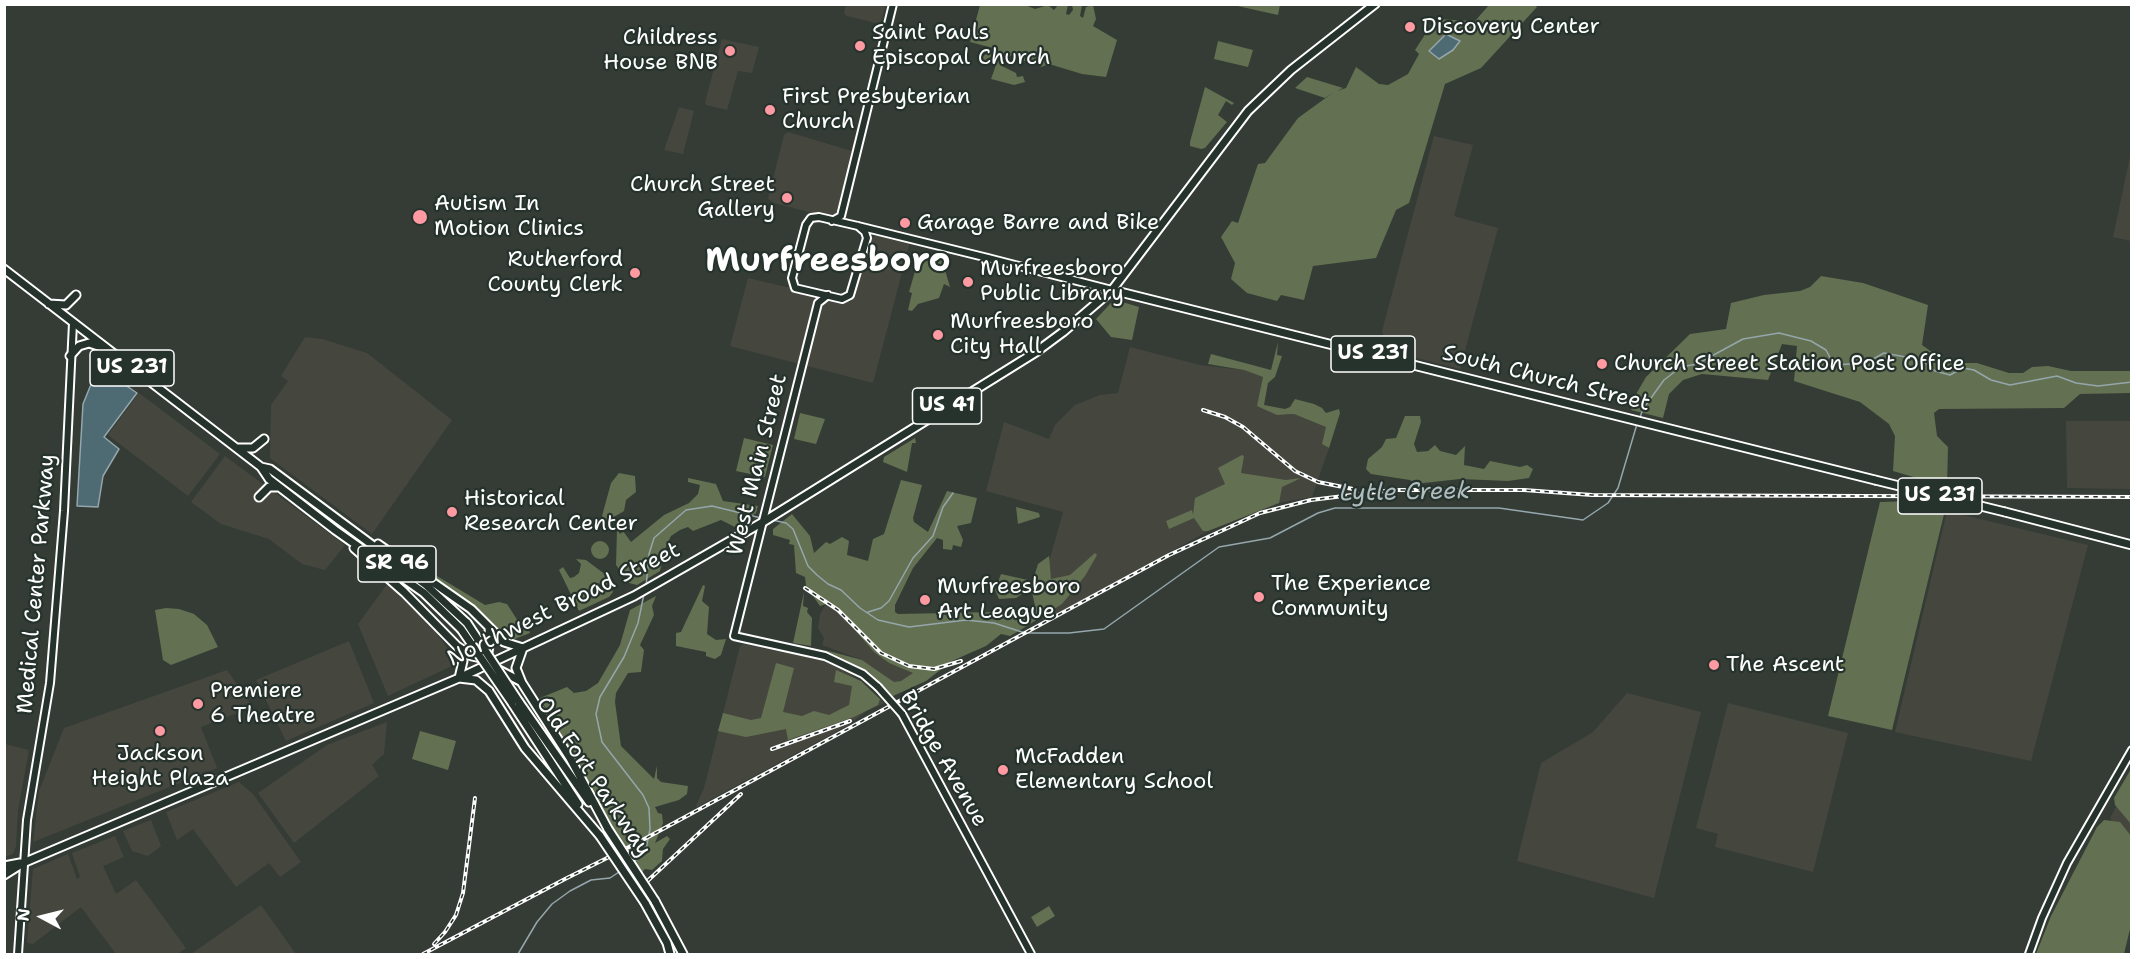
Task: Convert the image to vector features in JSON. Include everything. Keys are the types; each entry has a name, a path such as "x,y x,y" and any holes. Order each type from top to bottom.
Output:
{"main road":[{"name":"US 41","path":"1112,290 1248,111 1291,70 1375,4"},
{"name":"US 231","path":"4,269 261,467"},
{"name":"South Church Street","path":"1112,290 2132,545"},
{"name":"Northwest Broad Street","path":"4,866 23,862 459,678 634,596 759,526 1036,352 1112,290"},
{"path":"48,303 66,304 76,296"},
{"path":"70,356 84,344 106,348"},
{"path":"235,447 253,448 264,439"},
{"name":"SR 96","path":"261,467 269,479 335,530 424,593 464,626"},
{"name":"SR 96","path":"261,467 270,469 426,585 464,626"},
{"path":"259,497 269,488 280,487"},
{"path":"323,509 468,607 507,644 523,648 516,668 522,683 570,758 608,828"},
{"path":"335,530 404,592 457,646 472,656 487,660 503,657"},
{"name":"Old Fort Parkway","path":"464,626 608,828 655,901 683,954"},
{"path":"481,667 487,660 489,628"},
{"path":"457,646 463,661 459,678 480,683 495,700 525,748 600,836"},
{"path":"495,700 493,687 496,668 503,657"},
{"path":"481,667 496,668 522,683"},
{"name":"Old Fort Parkway","path":"516,702 645,903 670,954"},
{"name":"Northwest Broad Street","path":"4,875 23,862"}],"street":[{"path":"846,224 841,216 893,4"},
{"path":"832,221 841,216"},
{"path":"846,224 819,217 811,218 806,225 792,278 795,288 842,299 850,295 854,288 867,238 865,232 858,226"},
{"name":"South Church Street","path":"846,224 1112,290"},
{"path":"812,291 818,303 828,295"},
{"name":"West Main Street","path":"734,636 759,526 765,512 818,303"},
{"name":"Medical Center Parkway","path":"18,954 30,789 50,683 64,511 73,323"},
{"name":"Bridge Avenue","path":"734,636 825,656 863,674 878,687 902,714 1031,954"},
{"path":"2029,954 2042,918 2067,863 2132,750"}],"shaded area":[{"path":"846,4 886,5 880,24 847,16 844,13"},
{"path":"722,39 759,47 752,73 738,71 727,110 706,105 705,102"},
{"path":"679,107 694,111 683,154 664,150"},
{"path":"788,132 852,151 840,208 832,218 774,203 768,199 784,135"},
{"path":"1434,136 1473,145 1454,216 1498,228 1460,369 1386,350 1382,331"},
{"path":"2131,152 2131,241 2113,237"},
{"path":"881,234 910,242 873,383 730,346 748,278 851,302 868,239"},
{"path":"305,337 322,339 367,353 452,420 372,534 270,458 271,405 288,381 281,376"},
{"path":"1130,347 1200,365 1244,370 1263,377 1258,406 1286,415 1294,414 1327,427 1323,439 1325,446 1329,448 1312,497 1279,503 1208,531 1041,623 1043,620 1033,596 1051,555 1063,512 986,491 1004,422 1049,439 1055,425 1075,405 1100,395 1118,393"},
{"path":"139,393 220,454 188,496 108,435"},
{"path":"2066,421 2131,421 2131,489 2067,488"},
{"path":"225,456 345,545 325,570 302,564 269,539 221,524 191,502"},
{"path":"1947,511 2088,545 2031,761 1895,732"},
{"path":"388,583 427,620 458,663 388,696 358,624"},
{"path":"826,604 840,613 874,652 889,663 914,673 901,681 894,682 862,660 822,645 824,638 818,628 820,614"},
{"path":"349,641 374,703 286,741 256,680"},
{"path":"744,644 820,660 848,672 885,703 695,808 704,788 740,646"},
{"path":"227,670 253,707 201,727 217,768 33,842 39,791 64,728"},
{"path":"1627,693 1701,712 1654,898 1517,861 1541,763 1593,732"},
{"path":"1728,703 1848,733 1813,872 1715,847 1718,834 1696,828"},
{"path":"387,722 384,754 372,765 379,776 294,843 258,793 327,745"},
{"path":"5,744 29,750 18,810 16,846 13,854 5,857"},
{"path":"2131,778 2131,852 2110,818"},
{"path":"239,782 253,794 301,862 280,877 269,863 236,887 193,829 177,840 166,812"},
{"path":"151,820 161,846 148,856 132,851 123,831"},
{"path":"115,836 124,857 103,866 116,894 136,880 186,948 177,954 116,954 81,907 33,944 27,943 33,869 68,854 77,879 80,877 72,853"},
{"path":"261,905 296,954 191,954"}],"green space":[{"path":"1280,4 1278,15 1233,5"},
{"path":"980,5 1025,5 1035,9 1048,5 1054,10 1058,5 1068,5 1066,14 1069,15 1073,10 1072,5 1082,5 1080,16 1083,18 1086,7 1093,5 1096,19 1093,26 1117,40 1106,77 1082,74 1049,64 1041,67 1037,61 1023,61 1019,55 1013,53 1011,56 1004,56 1002,66 1016,73 1017,77 1023,76 1025,82 1014,85 991,79 998,59 994,55 984,61 980,59 993,48 970,42"},
{"path":"1489,5 1535,5 1537,7 1481,68 1445,84 1409,203 1396,210 1376,258 1313,266 1304,300 1281,295 1277,301 1247,293 1231,279 1235,263 1221,237 1232,221 1238,223 1258,164 1265,163 1298,118 1334,92 1325,98 1295,88 1307,77 1343,88 1337,91 1346,88 1356,67 1379,84 1388,85 1408,74 1419,54 1415,50 1435,19 1475,21"},
{"path":"1218,41 1253,50 1248,67 1214,59"},
{"path":"1205,87 1234,103 1232,105 1226,101 1218,115 1227,122 1205,148 1201,149 1190,146 1190,142"},
{"path":"920,254 946,259 945,270 950,287 944,284 939,298 918,304 912,311 908,310 912,293 909,292"},
{"path":"1821,276 1863,283 1928,305 1922,345 1947,363 1977,363 2009,373 2023,373 2032,367 2048,366 2071,371 2131,371 2131,393 2080,394 2064,408 1939,409 1934,413 1937,436 1948,447 1947,487 1893,471 1895,436 1889,424 1860,402 1794,381 1797,346 1782,344 1768,380 1702,374 1683,380 1669,394 1663,418 1631,410 1635,396 1646,377 1690,334 1726,329 1731,303 1764,295 1800,291 1810,287"},
{"path":"1119,301 1139,307 1132,340 1111,337 1096,319 1111,303"},
{"path":"1278,342 1277,355 1282,356 1275,377 1268,383 1264,405 1285,409 1290,407 1295,399 1314,404 1326,413 1339,409 1340,413 1329,448 1322,444 1326,427 1294,414 1277,415 1257,406 1263,377 1244,370 1208,364 1211,354 1271,370"},
{"path":"800,413 825,419 816,444 794,439"},
{"path":"1405,416 1420,416 1421,422 1414,444 1417,452 1428,451 1435,445 1440,451 1456,455 1465,446 1464,465 1484,469 1490,461 1520,467 1527,465 1533,469 1529,478 1508,481 1460,479 1415,484 1410,480 1371,474 1366,469 1368,459 1382,447 1386,439 1396,438"},
{"path":"744,438 773,445 765,477 736,471"},
{"path":"915,438 916,443 912,443 907,472 883,462 884,457"},
{"path":"1244,456 1241,473 1286,480 1301,478 1282,487 1279,503 1208,531 1203,531 1194,518 1169,529 1166,521 1192,510 1193,515 1195,498 1225,484 1218,468"},
{"path":"619,473 635,476 636,492 626,500 624,511 607,521 602,516 611,483"},
{"path":"688,478 716,484 723,501 758,506 756,513 735,527 721,520 693,531 688,527 680,530 671,536 666,546 660,571 637,585 629,583 616,565 617,529 620,534 623,531 631,542 664,515 689,503 698,494 700,485 688,482"},
{"path":"901,480 922,485 913,518 914,522 928,532 947,491 977,498 971,523 957,526 963,540 961,547 953,545 952,550 943,549 943,540 937,538 913,568 895,605 895,612 898,614 993,612 1000,618 1016,610 1035,613 1031,587 1038,564 1049,556 1051,579 1070,575 1095,553 1097,555 1085,576 1062,604 1010,636 1001,634 986,646 952,661 926,681 893,696 869,672 825,650 862,660 894,682 901,681 913,673 889,663 874,652 840,613 826,604 820,606 806,586 805,577 796,573 794,545 789,544 790,540 773,535 773,529 792,514 810,536 814,553 826,542 830,544 842,537 849,541 847,555 868,561 873,539 884,534"},
{"path":"1916,501 1945,510 1892,730 1828,716 1880,502"},
{"path":"1016,507 1039,513 1040,517 1018,524"},
{"path":"600,541 606,544 609,550 606,556 600,559 594,556 591,550 594,544"},
{"path":"576,559 586,560 606,575 613,592 609,597 579,611 559,570 563,567 570,578 574,577 579,573 581,564"},
{"path":"427,570 485,605 499,602 507,604 518,621 524,618 530,633 512,640 507,639 482,613 426,573"},
{"path":"1001,574 1028,580 1025,592 1016,598 999,599 995,590"},
{"path":"703,585 705,586 702,601 709,607 707,634 716,640 726,639 721,655 715,659 706,656 706,652 676,646 676,633 681,632"},
{"path":"804,592 803,606 808,608 807,612 812,618 811,646 793,643"},
{"path":"656,596 652,606 654,615 640,645 644,650 641,672 628,673 616,693 615,702 621,746 654,779 657,766 657,778 661,782 688,786 687,794 679,800 655,807 658,813 662,814 663,823 655,843 667,836 670,839 663,849 662,861 652,870 645,869 642,872 613,829 540,698 567,687 574,693 586,691 598,683 620,645 630,610"},
{"path":"166,608 194,614 207,625 218,647 171,665 163,660 155,610"},
{"path":"776,663 794,668 783,712 802,716 814,711 829,715 849,705 852,686 834,682 836,670 861,681 880,699 878,705 854,717 788,740 786,729 746,737 718,731 723,713 751,720 761,718"},
{"path":"420,731 456,741 448,770 412,759"},
{"path":"2131,769 2131,824 2115,805 2114,798"},
{"path":"2104,820 2120,822 2131,836 2131,925 2124,954 2036,954 2051,916 2097,827"},
{"path":"1049,906 1055,916 1037,927 1031,917"}],"water":[{"path":"1446,34 1460,41 1453,50 1439,59 1429,51"},
{"path":"102,374 112,376 137,393 104,437 119,449 103,476 98,507 77,506 83,404 94,377"}],"waterway":[{"name":"Lytle Creek","path":"1639,420 1643,409 1664,380 1681,367 1697,364 1743,339 1779,333 1811,341 1826,350 1834,365 1866,363 1884,353 1922,360 1935,371 1950,375 1963,368 1974,370 1991,380 2010,385 2057,376 2076,383 2098,386 2132,382"},
{"name":"Lytle Creek","path":"772,520 786,523 793,529 808,566 817,575 828,584 841,590 860,608 878,620 909,627 966,620 994,623 1025,633 1069,633 1104,629 1219,547 1270,538 1318,513 1335,508 1499,508 1583,520 1608,503 1618,488 1637,424"},
{"path":"868,612 881,608 889,601 913,558 933,536 943,507 953,493"},
{"name":"Lytle Creek","path":"646,587 649,554 654,538 686,510 712,506 761,518"},
{"name":"Lytle Creek","path":"633,863 646,849 650,829 649,808 643,795 602,742 596,714 600,697 624,657 638,623 644,594"},
{"name":"Lytle Creek","path":"518,954 537,922 552,904 591,880 610,878 619,872"}],"railway":[{"path":"1203,410 1225,417 1243,427 1295,471 1318,482 1353,489"},
{"path":"423,954 637,843 1169,555 1260,513 1311,500 1393,490 1524,490 1592,495 2132,497"},
{"path":"805,588 838,610 881,653 909,666 934,669 961,661"},
{"path":"772,749 850,721"},
{"path":"641,887 741,794"},
{"path":"434,944 456,915 463,893 475,798"}],"place":[{"name":"Discovery Center","path":"1410,27"},
{"name":"Saint Pauls Episcopal Church","path":"860,46"},
{"name":"Childress House BNB","path":"730,51"},
{"name":"First Presbyterian Church","path":"770,110"},
{"name":"Church Street Gallery","path":"787,198"},
{"name":"Autism In Motion Clinics","path":"420,217"},
{"name":"Garage Barre and Bike","path":"905,223"},
{"name":"Rutherford County Clerk","path":"635,273"},
{"name":"Murfreesboro Public Library","path":"968,282"},
{"name":"Murfreesboro City Hall","path":"938,335"},
{"name":"Church Street Station Post Office","path":"1602,364"},
{"name":"Historical Research Center","path":"452,512"},
{"name":"The Experience Community","path":"1259,597"},
{"name":"Murfreesboro Art League","path":"925,600"},
{"name":"The Ascent","path":"1714,665"},
{"name":"Premiere 6 Theatre","path":"198,704"},
{"name":"Jackson Height Plaza","path":"160,731"},
{"name":"McFadden Elementary School","path":"1003,770"}],"district":[{"name":"Murfreesboro","path":"828,262"}]}
